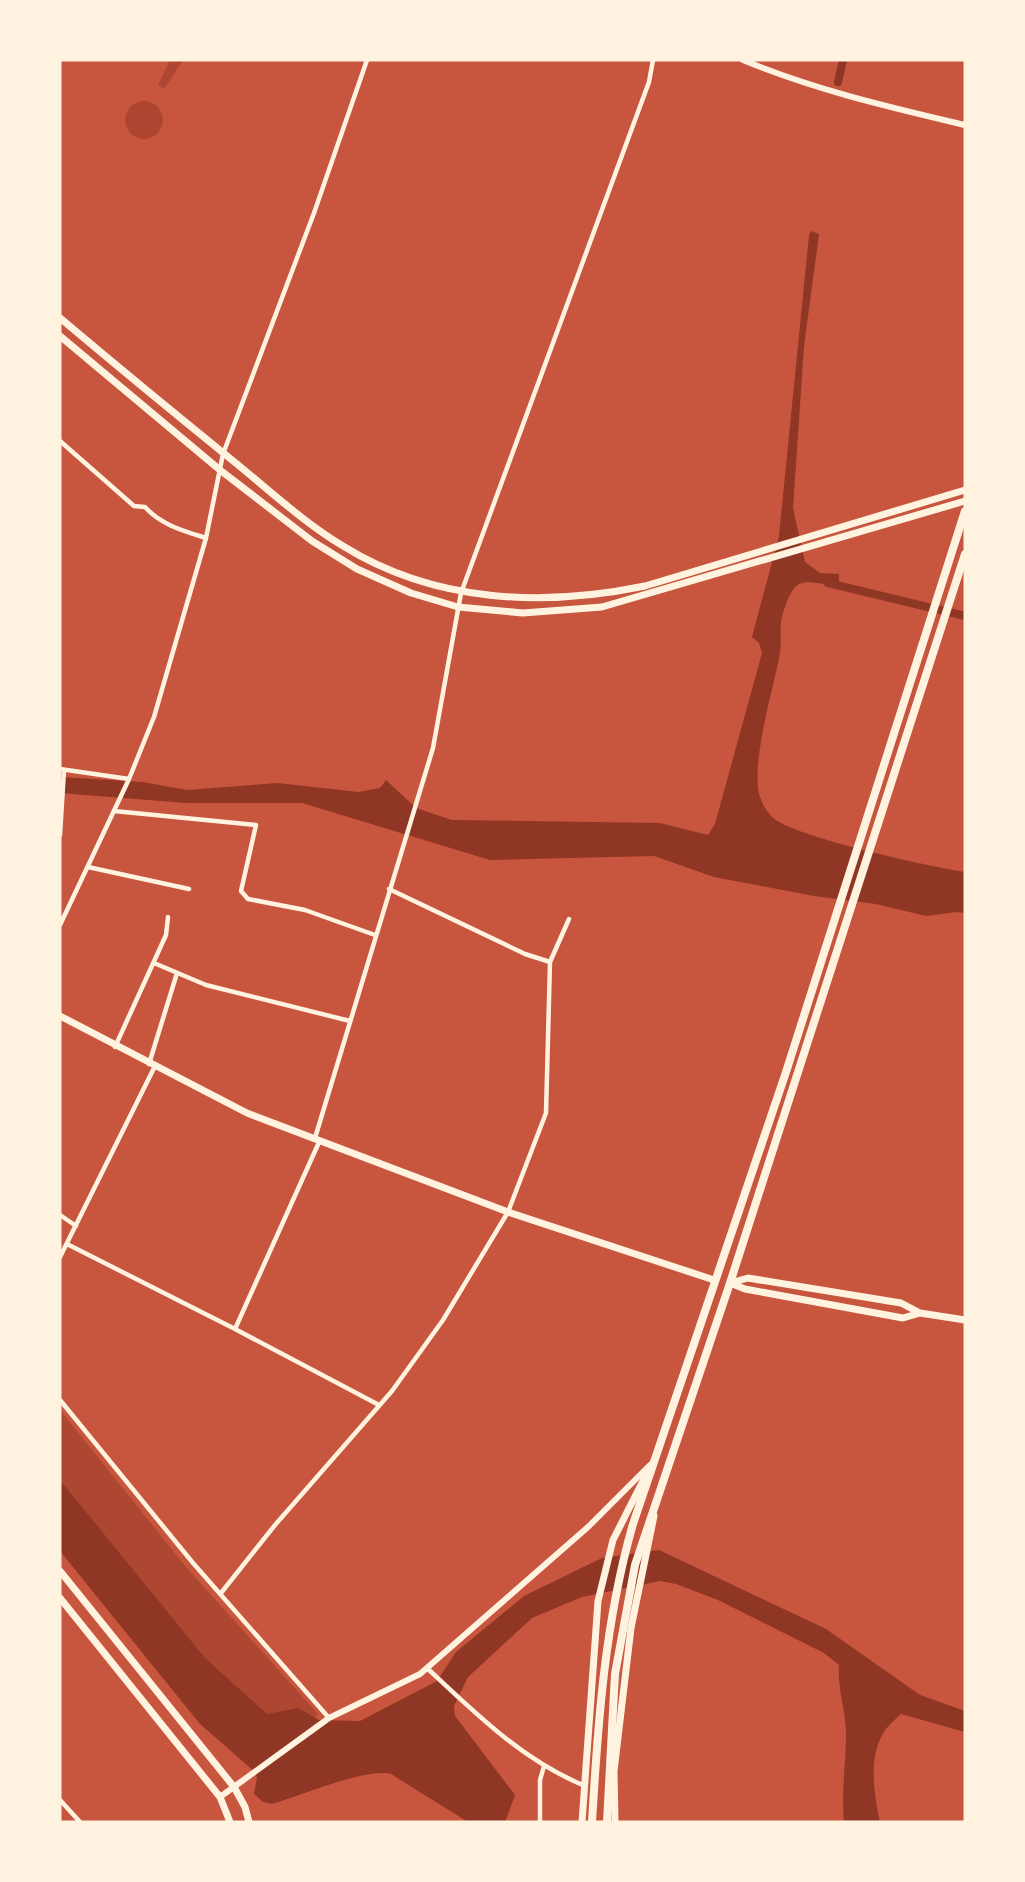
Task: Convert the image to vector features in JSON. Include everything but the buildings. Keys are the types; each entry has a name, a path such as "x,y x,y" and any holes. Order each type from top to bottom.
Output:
{"main road":[{"path":"60,318 224,453 342,546 385,568 461,592 530,599 603,595 813,544 965,501"},
{"path":"60,336 220,470 312,541 357,569 411,593 458,607 523,613 602,607 659,592 810,536 965,490"},
{"path":"592,1822 598,1723 608,1637 619,1574 633,1524 652,1462 786,1072 831,926 930,626 965,510"},
{"path":"607,1822 615,1674 635,1565 730,1283 965,554"},
{"path":"60,1016 115,1047 247,1113 508,1212 714,1280"},
{"path":"730,1283 748,1278 902,1303 920,1313 965,1320"},
{"path":"730,1283 745,1289 903,1318 920,1313"},
{"path":"582,1822 598,1601 609,1554 622,1518 652,1462"},
{"path":"615,1822 614,1771 637,1592 650,1543 656,1502"},
{"path":"60,1571 234,1787 245,1807 249,1822"},
{"path":"60,1598 220,1797 230,1822"}],"street":[{"path":"61,921 129,779 154,717 206,538 224,453 314,213 367,60"},
{"path":"235,1329 317,1139 375,935 417,805 441,710 461,592 645,92 653,60"},
{"path":"743,60 787,79 965,125"},
{"path":"60,441 134,506 145,507 153,517 206,538"},
{"path":"60,835 64,779 62,770 129,779"},
{"path":"114,811 256,825 241,891 248,899 305,910 375,935"},
{"path":"88,867 189,890"},
{"path":"389,889 525,954 550,962"},
{"path":"115,1047 166,935 168,917"},
{"path":"220,1593 379,1405 443,1320 508,1212 546,1113 550,962 568,919"},
{"path":"154,963 206,985 350,1021"},
{"path":"60,1257 152,1065 177,972"},
{"path":"60,1215 76,1226"},
{"path":"67,1244 379,1405"},
{"path":"60,1400 112,1466 329,1718"},
{"path":"220,1797 329,1718 420,1674 588,1527 652,1462"},
{"path":"426,1668 492,1730 544,1766 585,1786"},
{"path":"540,1822 540,1780 544,1766"},
{"path":"60,1800 80,1822"}],"shaded area":[{"path":"170,60 183,60 164,89 158,85"},
{"path":"144,101 158,106 163,120 158,134 144,139 130,134 125,120 130,106"},
{"path":"811,231 819,234 804,346 793,508 805,562 820,573 839,574 839,588 816,583 799,584 787,601 781,622 780,653 761,739 759,792 767,811 785,825 833,842 895,858 965,872 965,913 926,916 876,904 814,896 714,877 654,856 490,860 302,803 186,803 60,793 60,777 143,782 187,790 278,783 358,792 380,788 386,780 416,808 452,820 660,823 708,835 715,824 762,653 759,643 752,637 779,536"},
{"path":"60,1410 186,1567 318,1714 314,1719 266,1717 201,1656 60,1484"},
{"path":"60,1480 205,1658 267,1714 298,1708 319,1720 360,1721 437,1681 456,1652 524,1596 602,1558 659,1550 826,1629 920,1695 965,1711 965,1732 901,1714 886,1729 876,1752 874,1788 880,1822 844,1822 846,1734 839,1683 839,1665 824,1653 718,1600 676,1584 660,1581 582,1597 532,1618 468,1677 454,1706 455,1716 515,1795 505,1822 468,1822 391,1774 380,1773 350,1778 272,1804 263,1802 254,1794 257,1778 255,1772 200,1724 60,1551"}],"waterway":[{"path":"838,82 843,60"},
{"path":"828,583 965,616"}]}
